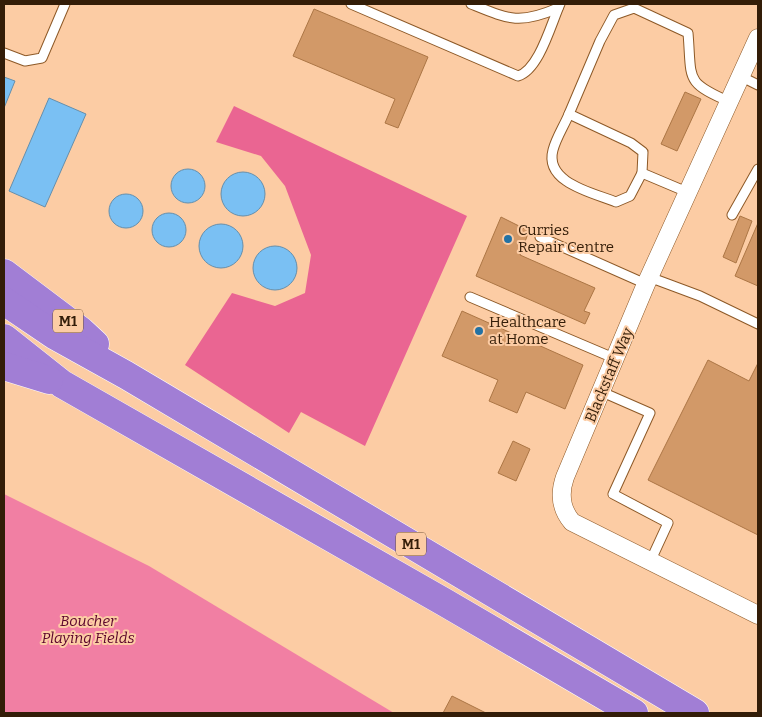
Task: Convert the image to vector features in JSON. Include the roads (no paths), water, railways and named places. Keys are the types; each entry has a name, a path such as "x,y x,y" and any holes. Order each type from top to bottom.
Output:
{"highway":[{"name":"M1","path":"4,273 81,331 126,375"},
{"name":"M1","path":"4,301 54,335 126,375 695,713"},
{"name":"M1","path":"4,338 62,384 436,597 634,713"},
{"name":"M1","path":"4,366 62,384"}],"street":[{"name":"Blackstaff Way","path":"758,38 742,77 687,192 648,280 562,486 563,508 572,522 758,615"}],"lane":[{"path":"4,53 25,61 42,58 65,4"},
{"path":"351,4 518,76 525,74 534,65 559,6"},
{"path":"471,4 515,20 536,18 559,6"},
{"path":"569,114 637,147 643,152 642,173 630,196 616,202 564,180 553,168 552,152 600,40 614,15 634,8 688,33 692,79 699,87 730,102"},
{"path":"742,77 758,85"},
{"path":"732,215 758,169"},
{"path":"642,173 687,192"},
{"path":"540,237 648,280 700,296 758,324"},
{"path":"470,297 616,359"},
{"path":"602,392 650,413 612,494 668,523 650,562"}],"water":[{"path":"4,77 15,81 4,108"},
{"path":"49,98 86,114 45,207 9,191"},
{"path":"188,169 195,170 200,174 204,179 204,193 200,198 195,202 188,203 181,202 176,198 172,193 171,186 172,179 176,174 181,170"},
{"path":"247,172 259,178 264,185 264,203 259,210 252,215 239,216 231,213 224,206 221,190 224,182 231,175"},
{"path":"126,194 133,195 138,199 142,204 142,218 138,223 133,227 126,228 119,227 114,223 110,218 109,211 110,204 114,199 119,195"},
{"path":"169,213 176,214 181,218 185,223 185,237 181,242 176,246 169,247 162,246 157,242 153,237 152,230 153,223 157,218 162,214"},
{"path":"225,224 237,230 242,237 242,255 237,262 230,267 217,268 209,265 202,258 199,242 202,234 209,227"},
{"path":"279,246 291,252 296,259 296,277 291,284 284,289 271,290 263,287 256,280 253,264 256,256 263,249"}],"place":[{"name":"Curries Repair Centre","path":"508,239"},
{"name":"Healthcare at Home","path":"479,331"}],"park label":[{"name":"Boucher Playing Fields","path":"88,630"}]}
